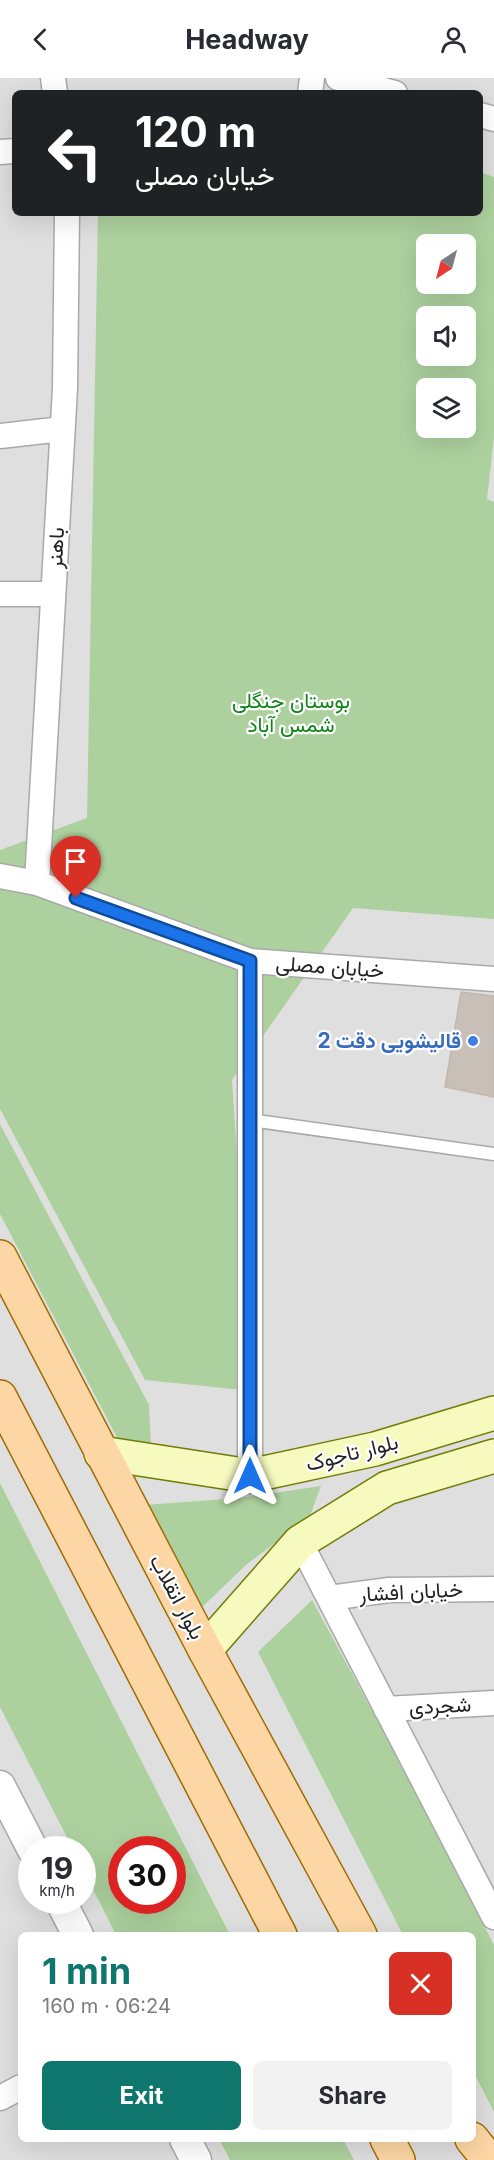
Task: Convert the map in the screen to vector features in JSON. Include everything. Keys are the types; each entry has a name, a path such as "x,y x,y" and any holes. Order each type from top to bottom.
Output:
{"main road":[{"name":"بلوار انقلاب","path":"0,1257 205,1650 358,1932"},
{"path":"0,1397 278,1932"},
{"name":"بلوار تاجوک","path":"101,1453 250,1476 375,1449 494,1413"},
{"path":"205,1650 300,1542 387,1488 494,1456"},
{"path":"389,2142 398,2160"},
{"path":"473,2142 482,2160"},
{"path":"474,2142 489,2160"}],"street":[{"path":"338,78 384,90"},
{"name":"باهنر","path":"37,883 62,429 68,216"},
{"path":"0,436 62,429"},
{"path":"0,594 53,594"},
{"name":"خیابان مصلی","path":"0,876 37,883 250,961 494,979"},
{"path":"250,961 250,1476"},
{"path":"300,1542 494,1917"},
{"name":"خیابان افشار","path":"329,1598 389,1590 494,1589"},
{"name":"شجردی","path":"386,1709 494,1703"},
{"path":"0,1786 26,1836"},
{"path":"67,1914 76,1932"},
{"path":"0,2098 18,2089"},
{"path":"187,2142 196,2160"}],"lane":[{"path":"250,1120 494,1154"}],"shaded area":[{"path":"0,78 494,78 494,2160 0,2160"}],"green space":[{"name":"بوستان جنگلی شمس آباد","path":"483,173 494,177 494,438 487,499 494,502 494,919 353,908 232,1080 253,1391 145,1380 0,1109 0,850 87,818 98,216 483,216"},
{"path":"0,1124 149,1405 151,1448 121,1445 0,1214"},
{"path":"0,1483 180,1836 108,1836 108,1914 186,1914 186,1849 228,1932 114,1932 96,1895 96,1836 66,1836 0,1707"},
{"path":"321,1486 310,1516 246,1565 197,1612 144,1505 240,1498"},
{"path":"312,1600 407,1775 494,1945 494,2112 476,2077 476,1932 401,1932 258,1652"},
{"path":"221,2142 345,2142 354,2160 230,2160"}],"building":[{"name":"قالیشویی دقت 2","path":"461,992 494,996 494,1097 445,1087"}],"place":[{"name":"قالیشویی دقت 2","path":"473,1041"}],"route":[{"path":"76,898 250,961 250,1476"}]}
